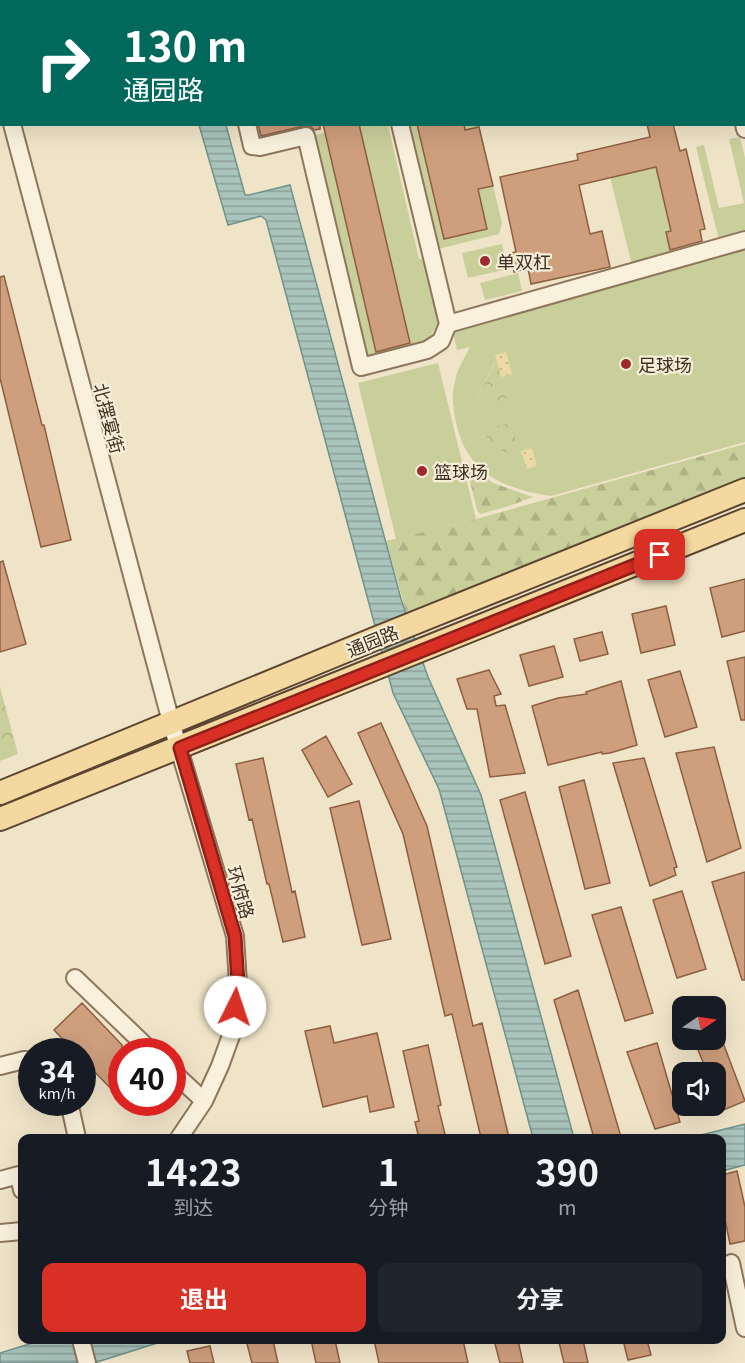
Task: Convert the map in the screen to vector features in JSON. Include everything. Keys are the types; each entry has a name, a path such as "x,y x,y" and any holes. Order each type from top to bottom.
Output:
{"main road":[{"name":"通园路","path":"0,793 745,490"},
{"name":"通园路","path":"0,819 745,520"}],"street":[{"name":"北摆宴街","path":"13,126 171,722"},
{"path":"247,126 252,146 260,147 306,136 362,368 427,350 441,341 448,324 400,126"},
{"path":"448,324 745,240"},
{"name":"环府路","path":"171,722 235,936 238,984 232,1030 220,1066 204,1101 182,1134"},
{"path":"75,978 137,1038"},
{"path":"0,1066 18,1062"},
{"path":"186,1084 204,1101"},
{"path":"72,1116 76,1134"},
{"path":"0,1180 18,1175"},
{"path":"0,1233 18,1231"},
{"path":"731,1263 745,1328"},
{"path":"82,1344 87,1363"}],"green space":[{"path":"355,126 388,126 419,259 429,257 443,314 424,348 363,364 308,137"},
{"path":"409,126 479,126 502,223 499,234 438,249"},
{"path":"740,137 745,158 745,234 719,240 696,147 704,145 719,208 744,203 729,139"},
{"path":"654,157 671,231 666,233 671,256 632,265 610,177"},
{"name":"单双杠","path":"502,244 508,269 468,278 462,253"},
{"path":"745,249 745,442 551,496 518,489 490,476 478,466 468,454 461,440 454,411 453,392 457,372 470,347 457,350 453,332","holes":["495,362 507,398 486,403 477,398"]},
{"path":"518,273 522,291 485,300 480,283"},
{"path":"496,361 507,398 500,402 488,403 477,398"},
{"path":"438,363 476,519 396,539 358,383"},
{"path":"511,422 521,461 484,440 495,427"},
{"path":"745,444 745,484 408,618 386,541 476,519"},
{"path":"468,464 493,483 533,497 480,514 466,465"},
{"path":"0,687 18,754 0,761"}],"sand":[{"path":"506,352 512,374 501,377 495,355"},
{"path":"532,448 537,466 527,469 521,451"}],"water":[{"path":"199,126 226,126 245,195 290,185 401,599 428,677 481,795 573,1134 532,1134 439,789 393,693 266,220 261,216 228,225"},
{"path":"745,1124 745,1165 726,1170 726,1134 705,1134"},
{"path":"29,1344 154,1344 94,1363 0,1363 0,1353"}],"building":[{"path":"258,126 304,126 261,136"},
{"path":"310,126 320,126 320,129 314,130"},
{"path":"323,126 359,126 410,343 376,352"},
{"path":"417,126 464,126 465,130 479,127 493,186 478,189 487,229 444,239"},
{"path":"647,126 674,126 680,151 686,149 705,229 700,230 702,241 670,250 666,232 671,231 656,167 579,185 590,234 602,231 610,267 531,284 528,268 514,272 510,253 516,252 500,177 578,160 577,154 650,137"},
{"path":"4,276 42,425 44,425 71,540 41,547 0,378 0,277"},
{"path":"3,561 26,644 0,652 0,562"},
{"path":"745,579 745,631 722,637 710,588"},
{"path":"666,606 675,645 641,653 632,614"},
{"path":"602,632 608,654 580,661 574,639"},
{"path":"554,646 563,677 529,686 520,655"},
{"path":"745,657 745,720 741,720 727,661"},
{"path":"489,670 501,694 494,696 496,706 505,705 525,773 490,777 477,709 467,709 457,679"},
{"path":"680,671 697,727 665,737 648,680"},
{"path":"621,681 637,745 610,753 602,754 602,752 548,765 532,706 558,698 587,694 586,692"},
{"path":"381,723 427,826 473,1026 482,1023 508,1134 480,1134 452,1014 445,1016 403,834 358,733"},
{"path":"326,736 352,784 328,797 302,750"},
{"path":"714,747 741,848 707,862 676,753"},
{"path":"263,758 292,892 295,891 305,937 283,942 236,764"},
{"path":"644,758 677,867 674,868 676,875 650,886 613,763"},
{"path":"584,780 610,883 585,889 559,787"},
{"path":"525,792 571,956 545,964 500,800"},
{"path":"359,801 391,939 362,945 330,808"},
{"path":"745,872 745,980 742,980 712,882"},
{"path":"682,891 706,969 677,978 653,900"},
{"path":"621,907 653,1013 625,1021 592,915"},
{"path":"578,990 620,1134 593,1134 554,1000"},
{"path":"82,1003 115,1038 108,1038 108,1086 96,1073 96,1038 62,1038 54,1030"},
{"path":"330,1026 334,1043 377,1033 394,1107 370,1112 367,1096 323,1107 305,1031"},
{"path":"657,1043 672,1095 672,1116 678,1116 680,1122 655,1129 627,1052"},
{"path":"428,1045 445,1134 418,1134 415,1122 419,1121 403,1051"},
{"path":"698,1050 726,1050 745,1101 726,1109 726,1062 703,1062"},
{"path":"737,1171 745,1207 745,1241 730,1244 726,1224 726,1174"},
{"path":"247,1344 274,1344 278,1363 252,1363"},
{"path":"312,1344 336,1344 340,1363 316,1363"},
{"path":"375,1344 464,1344 468,1363 379,1363"},
{"path":"495,1344 519,1344 523,1363 500,1363"},
{"path":"559,1344 584,1344 588,1363 564,1363"},
{"path":"624,1344 648,1344 651,1355 628,1360"},
{"path":"210,1346 214,1363 190,1363 187,1351"}],"place":[{"name":"单双杠","path":"485,261"},
{"name":"足球场","path":"626,364"},
{"name":"篮球场","path":"422,471"}],"route":[{"path":"235,1007 238,984 235,936 180,748 660,555"}]}
